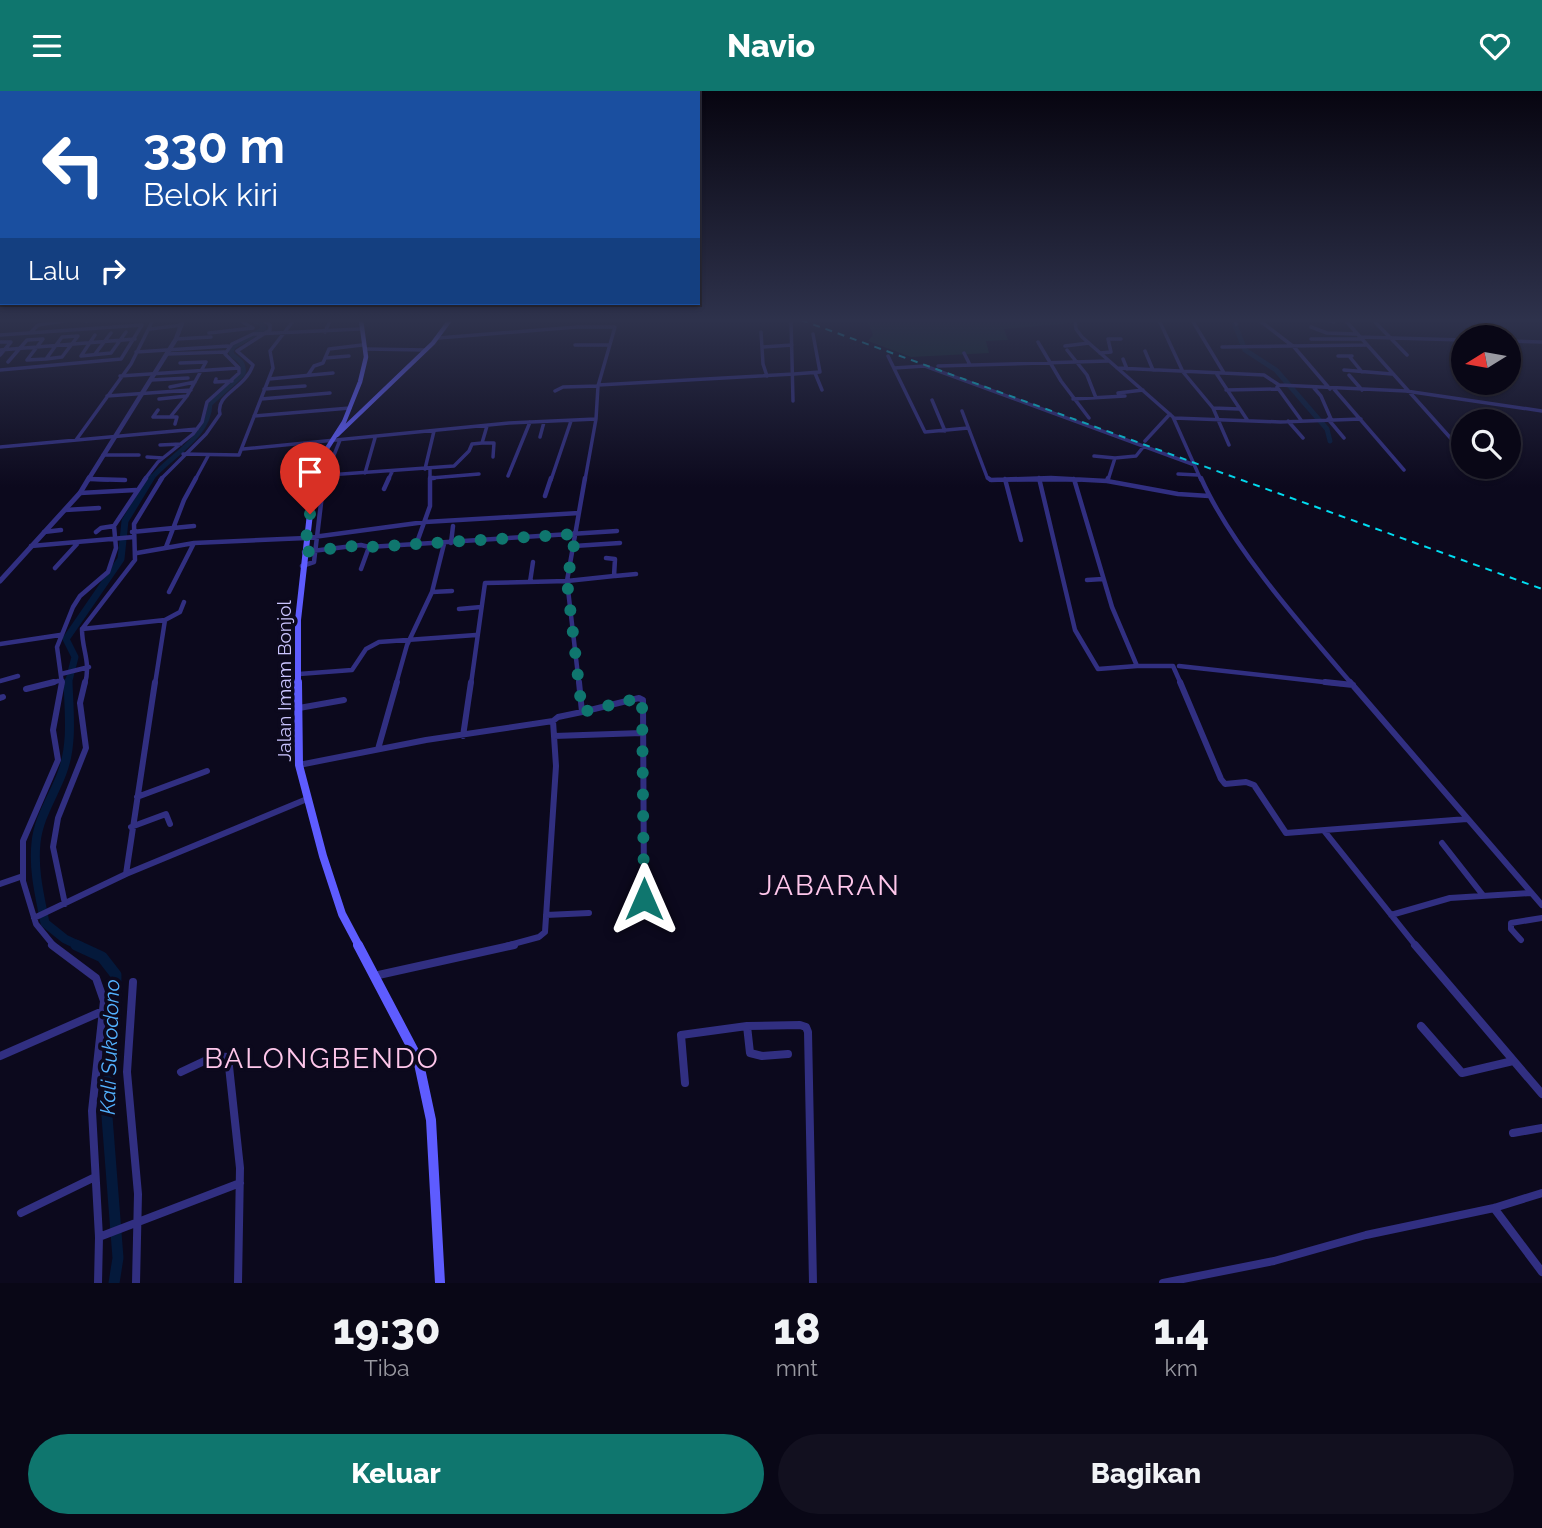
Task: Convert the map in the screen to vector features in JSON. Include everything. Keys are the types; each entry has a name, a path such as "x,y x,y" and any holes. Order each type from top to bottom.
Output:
{"main road":[{"name":"Jalan Imam Bonjol","path":"361,376 336,439 319,460 319,476 304,552 298,620 299,765 334,894 349,931 418,1059 431,1120 440,1283"},
{"path":"336,439 400,376"}],"street":[{"path":"76,440 120,376 124,376"},
{"path":"0,581 80,493 153,376"},
{"path":"169,389 178,376"},
{"path":"171,416 199,376"},
{"path":"98,1283 102,1236 95,1177 92,1111 103,1011 102,993 96,978 43,935 23,876 24,836 58,761 53,724 63,675 57,650 78,598 108,572 116,548 114,526 136,490 161,461 197,429 202,422 207,402 237,376"},
{"path":"63,905 54,852 55,832 86,751 80,703 87,667 82,629 127,572 137,553 132,536 148,499 173,462 214,426 220,414 217,407 219,401 248,376"},
{"path":"183,454 239,455 270,376"},
{"path":"269,379 302,376"},
{"path":"582,712 567,581 596,419 601,376"},
{"path":"555,391 564,387 772,376"},
{"path":"793,401 794,376"},
{"path":"816,376 822,390"},
{"path":"898,376 925,432 968,428"},
{"path":"953,376 1144,443 1192,464"},
{"path":"1058,376 1089,418"},
{"path":"1087,376 1096,398"},
{"path":"1129,376 1172,416 1209,496 1266,578 1353,685 1542,905"},
{"path":"1186,376 1213,408 1229,445"},
{"path":"1218,376 1248,421"},
{"path":"1265,376 1277,387 1301,420"},
{"path":"1321,376 1404,470"},
{"path":"1350,376 1362,390"},
{"path":"1394,376 1451,439"},
{"path":"150,380 188,378"},
{"path":"216,379 215,382 232,381"},
{"path":"106,397 169,389 195,382"},
{"path":"264,389 305,386"},
{"path":"1226,390 1290,386 1406,391 1542,411"},
{"path":"1314,388 1321,396 1329,419 1344,439"},
{"path":"169,389 191,390"},
{"path":"1118,393 1143,390"},
{"path":"261,399 330,393"},
{"path":"159,399 187,396"},
{"path":"1073,399 1125,396"},
{"path":"932,400 946,431"},
{"path":"254,416 349,408"},
{"path":"1213,408 1239,409"},
{"path":"158,410 153,417 178,418 175,424"},
{"path":"962,411 988,478 1107,481 1178,494 1209,496"},
{"path":"1094,456 1115,459 1136,456 1144,443 1172,416 1228,421 1361,419"},
{"path":"243,449 530,422 596,419"},
{"path":"545,496 571,421"},
{"path":"1288,421 1303,438"},
{"path":"508,476 530,422"},
{"path":"540,437 544,422"},
{"path":"482,443 487,426"},
{"path":"0,447 197,429"},
{"path":"416,545 432,495 431,478 427,469 434,431"},
{"path":"365,473 375,438"},
{"path":"302,566 314,562 318,535 319,476 454,466 469,451 472,444 494,443 493,457"},
{"path":"160,445 181,444"},
{"path":"103,455 139,455"},
{"path":"166,547 184,500 208,456"},
{"path":"148,457 173,462"},
{"path":"1107,481 1115,459"},
{"path":"384,489 392,472"},
{"path":"431,478 479,474"},
{"path":"1178,474 1198,475"},
{"path":"1039,478 1076,633 1098,669 1173,666 1223,783 1246,782 1254,785 1286,832 1325,832 1327,828 1467,818"},
{"path":"89,479 125,480"},
{"path":"1005,479 1021,540"},
{"path":"1074,479 1103,579 1137,666"},
{"path":"80,493 136,490"},
{"path":"65,510 100,508"},
{"path":"137,553 194,543 318,535 425,521 579,513"},
{"path":"96,532 101,528 114,526"},
{"path":"31,546 116,540 194,526"},
{"path":"378,749 409,639 432,592 453,526"},
{"path":"44,532 61,530"},
{"path":"304,552 361,545 416,545 617,531"},
{"path":"169,592 194,543"},
{"path":"574,546 620,543"},
{"path":"55,568 77,544"},
{"path":"361,569 369,547"},
{"path":"606,558 615,559 615,576"},
{"path":"530,582 533,562"},
{"path":"463,736 486,583 567,581 636,574"},
{"path":"1087,580 1103,579"},
{"path":"432,592 452,591"},
{"path":"126,874 131,827 165,620 170,615 179,613 184,602"},
{"path":"458,609 481,607"},
{"path":"82,629 165,620"},
{"path":"0,644 61,635"},
{"path":"299,674 352,670 371,645 409,639 477,635"},
{"path":"1179,666 1353,685"},
{"path":"26,689 87,667"},
{"path":"0,681 18,676"},
{"path":"299,765 378,749 553,721 558,717 642,698 644,899"},
{"path":"299,708 344,700"},
{"path":"374,976 538,937 545,932 556,766 553,721"},
{"path":"554,736 642,733"},
{"path":"137,797 207,771"},
{"path":"38,917 126,874 307,799"},
{"path":"131,827 166,814 170,824"},
{"path":"1325,832 1391,915 1542,1094"},
{"path":"1442,843 1482,894"},
{"path":"0,884 23,876"},
{"path":"1391,915 1450,898 1531,893"},
{"path":"546,915 589,913"},
{"path":"1521,940 1511,929 1511,923 1542,918"},
{"path":"133,982 127,1072 136,1159 133,1223 136,1283"},
{"path":"0,1056 103,1011"},
{"path":"747,1026 750,1053 762,1056 788,1054"},
{"path":"685,1083 681,1035 747,1026 806,1027 813,1283"},
{"path":"1421,1026 1462,1073 1513,1061"},
{"path":"181,1072 215,1056 228,1057 240,1183 238,1283"},
{"path":"1513,1133 1542,1128"},
{"path":"21,1213 95,1177"},
{"path":"102,1236 240,1183"},
{"path":"1163,1283 1274,1261 1366,1235 1494,1207 1542,1193"},
{"path":"1494,1207 1542,1272"}],"waterway":[{"name":"Kali Sukodono","path":"150,480 196,437 208,416 210,404 241,376"},
{"path":"1281,376 1327,429 1330,441"},
{"name":"Kali Sukodono","path":"68,684 75,657 66,639 121,559 125,521 151,478"},
{"name":"Kali Sukodono","path":"68,684 68,751 37,834 35,863 45,923 65,939 80,946"},
{"name":"Kali Sukodono","path":"76,945 102,957 116,975 115,1020 106,1104 118,1258 114,1283"}],"railway":[{"path":"954,376 1542,589"}],"district":[{"name":"JABARAN","path":"830,885"},
{"name":"BALONGBENDO","path":"322,1058"}],"route":[{"path":"310,514 304,552 361,545 444,544 576,534 567,581 582,712 642,698 644,899"}]}
